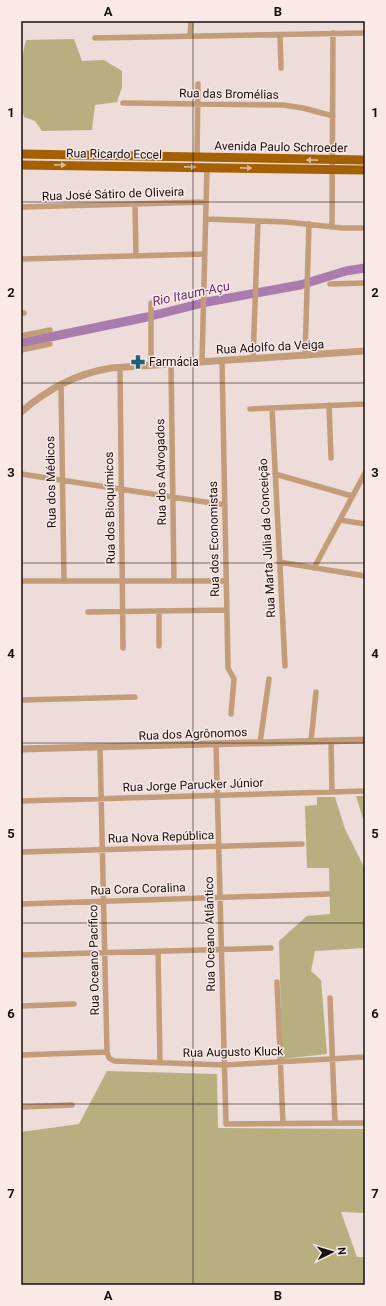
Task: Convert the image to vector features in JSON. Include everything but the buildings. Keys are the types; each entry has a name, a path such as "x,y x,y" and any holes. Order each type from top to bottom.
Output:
{"main road":[{"name":"Rua Ricardo Eccel","path":"21,154 197,158"},
{"name":"Avenida Paulo Schroeder","path":"197,158 332,165 365,170"},
{"name":"Avenida Paulo Schroeder","path":"207,167 332,165 365,160"},
{"name":"Rua Ricardo Eccel","path":"21,165 207,167"}],"street":[{"path":"190,36 191,21"},
{"path":"95,38 365,33"},
{"path":"332,227 333,34"},
{"path":"280,35 281,68"},
{"path":"197,158 198,84"},
{"name":"Rua das Bromélias","path":"124,103 292,106 333,116"},
{"path":"202,362 207,167"},
{"name":"Rua José Sátiro de Oliveira","path":"21,207 206,202"},
{"path":"135,204 136,256"},
{"path":"206,219 365,228"},
{"path":"253,359 258,221"},
{"path":"305,356 309,224"},
{"path":"21,259 205,254"},
{"path":"330,284 365,283"},
{"path":"151,303 151,365"},
{"path":"21,336 50,330"},
{"path":"21,350 50,344"},
{"name":"Rua Adolfo da Veiga","path":"21,412 42,395 60,384 92,372 120,367 365,351"},
{"name":"Rua dos Economistas","path":"222,360 228,668 234,679 231,714"},
{"name":"Rua dos Advogados","path":"171,364 174,581"},
{"name":"Rua dos Bioquímicos","path":"120,367 123,648"},
{"name":"Rua dos Médicos","path":"60,384 64,581"},
{"path":"250,409 365,404"},
{"path":"329,405 332,458"},
{"name":"Rua Marta Júlia da Conceição","path":"272,408 285,666"},
{"path":"314,568 365,473"},
{"path":"21,474 225,505"},
{"path":"275,474 352,496"},
{"path":"340,520 365,524"},
{"path":"279,562 365,576"},
{"path":"21,581 226,581"},
{"path":"88,612 227,610"},
{"path":"159,646 160,611"},
{"path":"260,743 269,679"},
{"path":"311,741 316,692"},
{"path":"21,700 135,697"},
{"name":"Rua dos Agrônomos","path":"21,749 365,740"},
{"path":"331,741 332,792"},
{"name":"Rua Oceano Atlântico","path":"216,744 226,1124 283,1124"},
{"name":"Rua Oceano Pacífico","path":"100,747 107,1052"},
{"name":"Rua Jorge Parucker Júnior","path":"21,801 365,791"},
{"name":"Rua Nova República","path":"21,852 302,844"},
{"name":"Rua Cora Coralina","path":"21,904 328,894"},
{"path":"21,955 271,948"},
{"path":"158,951 160,1063"},
{"path":"277,982 283,1124 365,1123"},
{"path":"330,998 335,1123"},
{"path":"21,1006 74,1004"},
{"path":"21,1056 107,1052"},
{"name":"Rua Augusto Kluck","path":"107,1052 109,1058 114,1061 224,1065 365,1057"},
{"path":"21,1106 72,1105"}],"shaded area":[{"path":"74,39 82,61 104,60 122,71 122,87 117,102 95,105 92,130 42,131 35,121 24,117 22,108 20,78 26,40"},
{"path":"356,796 365,796 365,819 363,819"},
{"path":"317,797 335,797 345,829 365,869 365,948 315,951 311,971 321,980 327,1054 282,1059 279,941 307,916 330,914 329,868 307,868 305,806 317,805"},
{"path":"107,1071 217,1074 218,1128 365,1129 365,1213 341,1212 357,1257 365,1257 365,1285 21,1285 21,1132 79,1124"}],"waterway":[{"name":"Rio Itaum-Açu","path":"21,343 147,317 207,302 300,285 346,271 365,268"}],"place":[{"name":"Farmácia","path":"138,362"}]}
